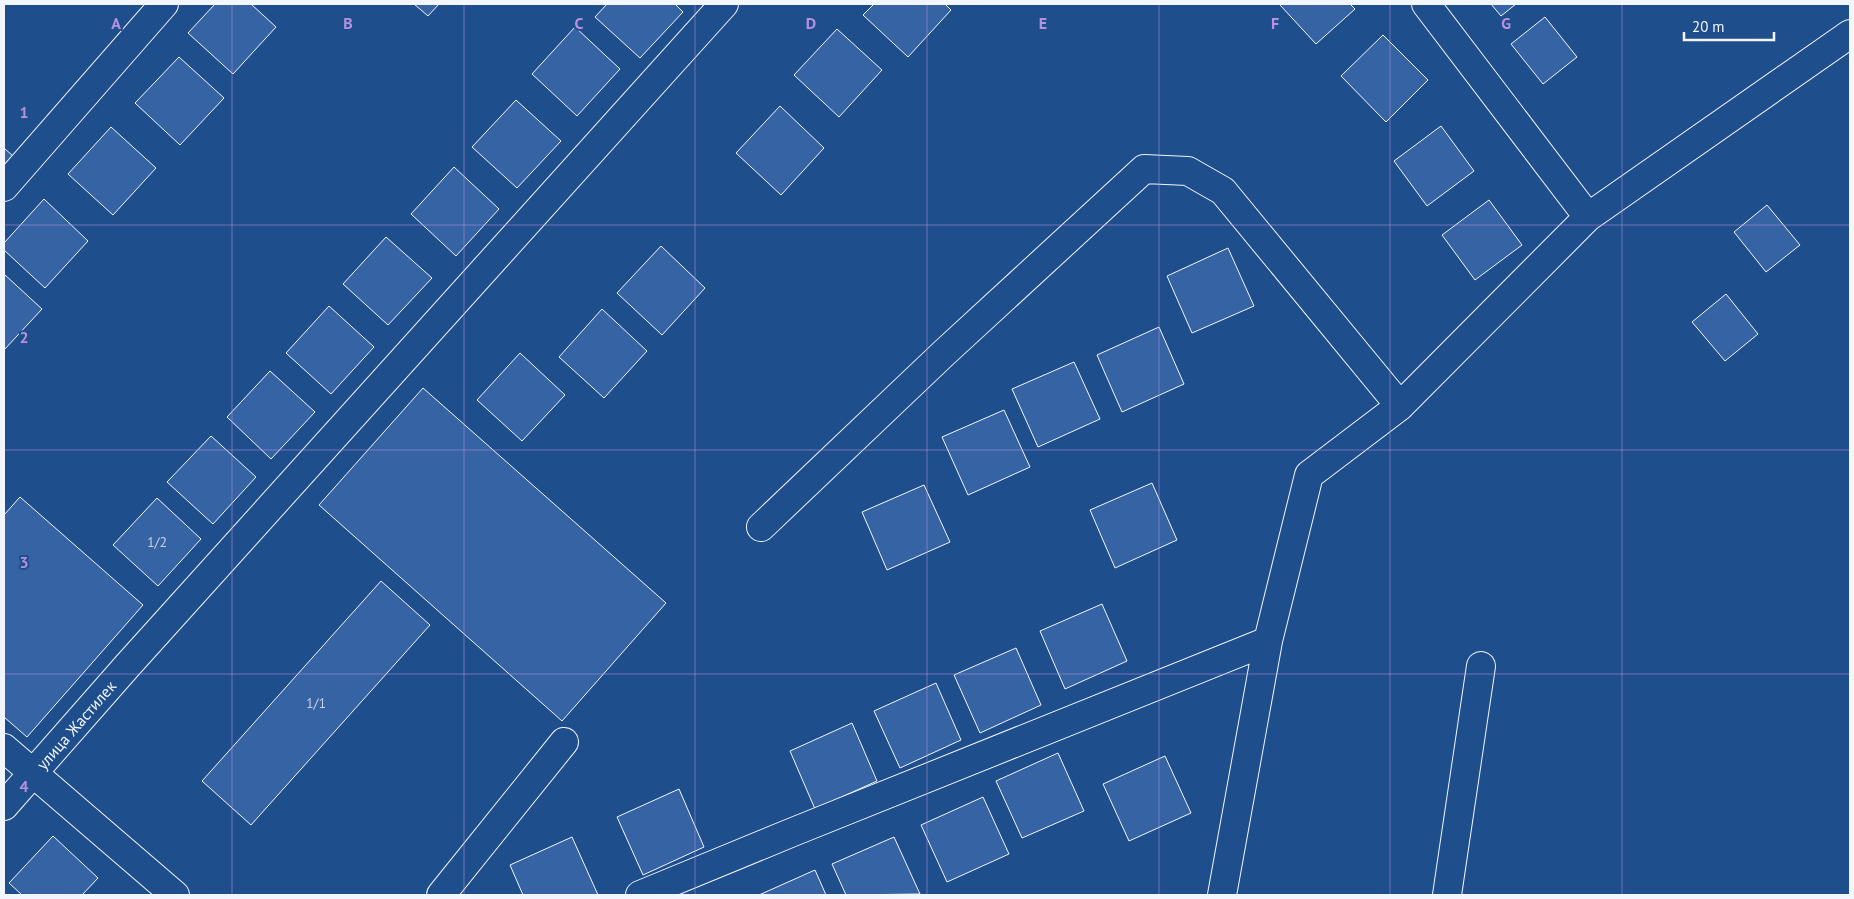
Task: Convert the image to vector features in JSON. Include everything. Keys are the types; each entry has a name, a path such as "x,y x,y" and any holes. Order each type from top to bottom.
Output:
{"street":[{"path":"4,187 164,4"},
{"name":"улица Жастилек","path":"4,806 128,665 724,4"},
{"path":"1426,4 1588,217"},
{"path":"1222,895 1268,641 1309,475 1400,406 1588,217 1850,34"},
{"path":"761,527 944,353 1144,169 1188,171 1223,191 1400,406"},
{"path":"640,895 1268,641"},
{"path":"1447,895 1480,666"},
{"path":"441,895 564,742"},
{"path":"4,748 175,895"}],"building":[{"path":"215,4 251,4 276,27 233,74 188,33"},
{"path":"414,4 439,4 428,16"},
{"path":"607,4 675,4 683,12 640,58 595,17"},
{"path":"874,4 945,4 951,10 908,57 863,15"},
{"path":"1281,4 1350,4 1355,9 1316,44"},
{"path":"1491,4 1516,4 1501,16"},
{"path":"1545,17 1577,57 1543,84 1511,44"},
{"path":"575,27 620,69 577,116 532,74"},
{"path":"837,29 882,70 839,117 794,75"},
{"path":"1383,35 1428,80 1386,122 1341,76"},
{"path":"179,57 224,98 180,145 135,103"},
{"path":"516,100 561,141 517,188 472,147"},
{"path":"780,106 824,148 781,195 736,153"},
{"path":"1441,126 1474,171 1427,206 1394,161"},
{"path":"111,127 156,168 113,215 68,174"},
{"path":"4,148 13,156 4,166"},
{"path":"454,167 499,209 456,256 411,214"},
{"path":"44,199 88,241 45,288 4,250 4,243"},
{"path":"1489,200 1522,245 1475,280 1442,235"},
{"path":"1767,205 1800,245 1766,272 1734,232"},
{"path":"386,237 432,278 388,325 343,284"},
{"path":"661,246 705,288 662,335 617,293"},
{"path":"1228,248 1254,306 1192,333 1167,276"},
{"path":"4,274 42,309 4,350"},
{"path":"1726,294 1758,334 1725,361 1692,322"},
{"path":"329,306 374,347 331,394 286,353"},
{"path":"602,309 647,351 604,398 559,357"},
{"path":"1159,327 1184,384 1122,412 1097,355"},
{"path":"520,353 565,395 522,441 477,400"},
{"path":"1074,362 1100,419 1038,447 1012,389"},
{"path":"270,371 315,412 271,459 227,417"},
{"path":"423,388 666,603 562,721 319,505"},
{"path":"1004,410 1030,467 968,495 942,437"},
{"path":"211,436 256,477 213,524 167,482"},
{"path":"1152,483 1177,540 1115,568 1090,510"},
{"path":"924,485 950,542 887,570 862,512"},
{"path":"20,497 143,605 27,737 4,717 4,515"},
{"path":"157,498 201,539 158,586 113,545"},
{"path":"381,581 430,625 251,825 202,781"},
{"path":"1102,604 1127,661 1065,689 1040,631"},
{"path":"1016,648 1041,705 980,733 954,675"},
{"path":"936,683 961,740 900,768 874,711"},
{"path":"852,723 877,781 815,809 790,751"},
{"path":"1058,753 1084,811 1022,838 996,781"},
{"path":"1165,756 1191,813 1129,841 1103,784"},
{"path":"679,789 704,847 643,875 617,817"},
{"path":"983,797 1009,854 947,882 921,825"},
{"path":"53,836 98,878 82,895 22,895 9,883"},
{"path":"572,837 598,895 523,895 510,865"},
{"path":"894,837 920,894 846,895 832,864"},
{"path":"815,870 826,895 759,895"}]}
